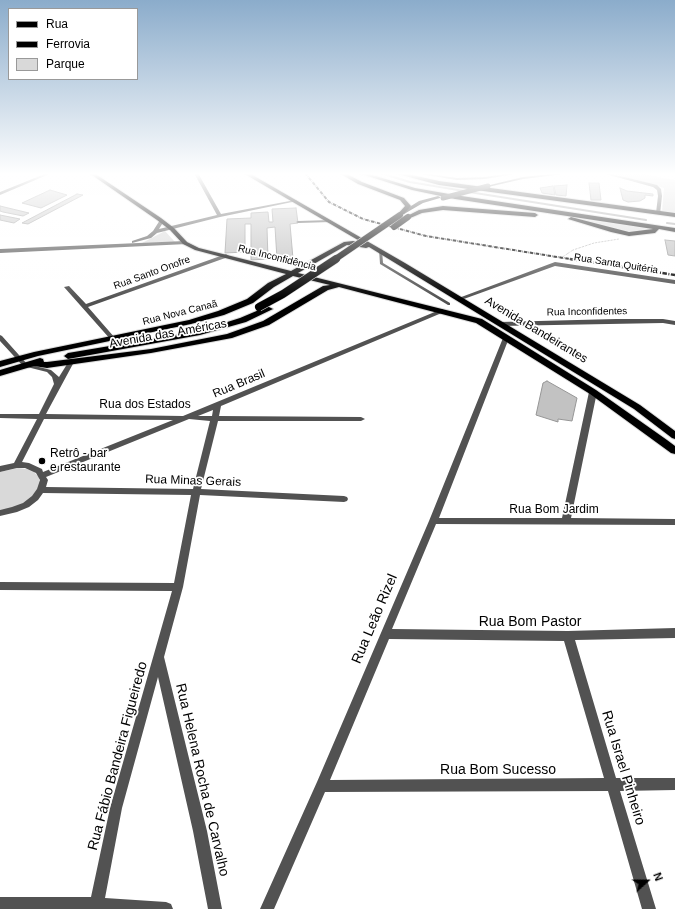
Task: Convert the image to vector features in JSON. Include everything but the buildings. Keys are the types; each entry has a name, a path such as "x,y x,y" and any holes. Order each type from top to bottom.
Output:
{"main road":[{"name":"Rua Inconfidência","path":"154,215 172,228 185,243 197,248 479,321"},
{"name":"Avenida Bandeirantes","path":"320,215 637,407 675,436"},
{"name":"Avenida das Américas","path":"0,372 23,362 65,349 203,326 237,316 259,307 283,294 399,215"},
{"name":"Avenida das Américas","path":"543,215 564,217"},
{"path":"579,215 658,226 675,230"},
{"path":"564,217 629,234 655,231 658,226 658,215"},
{"name":"Avenida das Américas","path":"34,363 90,351 200,333 243,320 269,309 410,216"},
{"path":"564,217 617,221"},
{"name":"Rua Nova Canaã","path":"65,349 191,322 221,313 250,301 271,285 346,244 353,243 379,250"},
{"path":"269,267 275,278 271,285"},
{"name":"Avenida das Américas","path":"0,364 23,362 47,365 151,350 229,336 278,317 326,288 344,285"},
{"path":"442,311 449,304 459,299"},
{"name":"Avenida Bandeirantes","path":"479,321 593,392 675,451"}],"street":[{"path":"121,246 139,241 155,232 220,216"},
{"path":"155,232 162,221"},
{"path":"0,251 185,243"},
{"name":"Rua Santo Onofre","path":"84,307 226,256"},
{"path":"459,299 555,264"},
{"name":"Rua Santa Quitéria","path":"555,264 675,282"},
{"path":"67,287 113,339"},
{"name":"Rua Brasil","path":"43,476 218,405 442,311"},
{"name":"Rua Inconfidentes","path":"500,324 616,321 663,321 675,323"},
{"path":"0,337 23,362 49,371 55,376 58,384"},
{"name":"Rua Leão Rizel","path":"267,909 321,786 433,521 506,338"},
{"path":"17,465 58,384 71,362"},
{"path":"566,522 593,392"},
{"name":"Rua Fábio Bandeira Figueiredo","path":"97,906 116,808 178,587 196,492 218,405"},
{"name":"Rua dos Estados","path":"0,416 361,419"},
{"path":"0,469 17,465 33,467 39,471 44,480 41,490 35,498 26,505 14,510 0,513"},
{"name":"Rua Minas Gerais","path":"41,490 196,492 344,499"},
{"name":"Rua Bom Jardim","path":"433,521 675,522"},
{"path":"0,586 178,587"},
{"name":"Rua Bom Pastor","path":"385,634 568,636 675,634"},
{"name":"Rua Israel Pinheiro","path":"568,636 649,909"},
{"name":"Rua Helena Rocha de Carvalho","path":"159,657 200,831 215,909"},
{"name":"Rua Bom Sucesso","path":"321,786 675,784"},
{"path":"0,904 166,909"}],"lane":[{"path":"298,222 330,221"},
{"path":"379,250 380,263 449,304"}],"path":[{"path":"555,264 573,250 594,243 621,239"}],"green space":[{"path":"583,220 646,228 636,232 619,231"},
{"path":"165,231 175,242 142,243"},
{"path":"18,468 27,469 34,472 39,477 40,483 37,490 32,497 24,503 14,508 0,510 0,472"}],"waterway":[{"path":"617,215 646,220"},
{"path":"667,223 675,224"}],"railway":[{"path":"356,215 363,219 426,236 576,260"},
{"path":"570,259 675,275"}],"place":[{"name":"Retrô - bar e restaurante","path":"42,461"}]}
